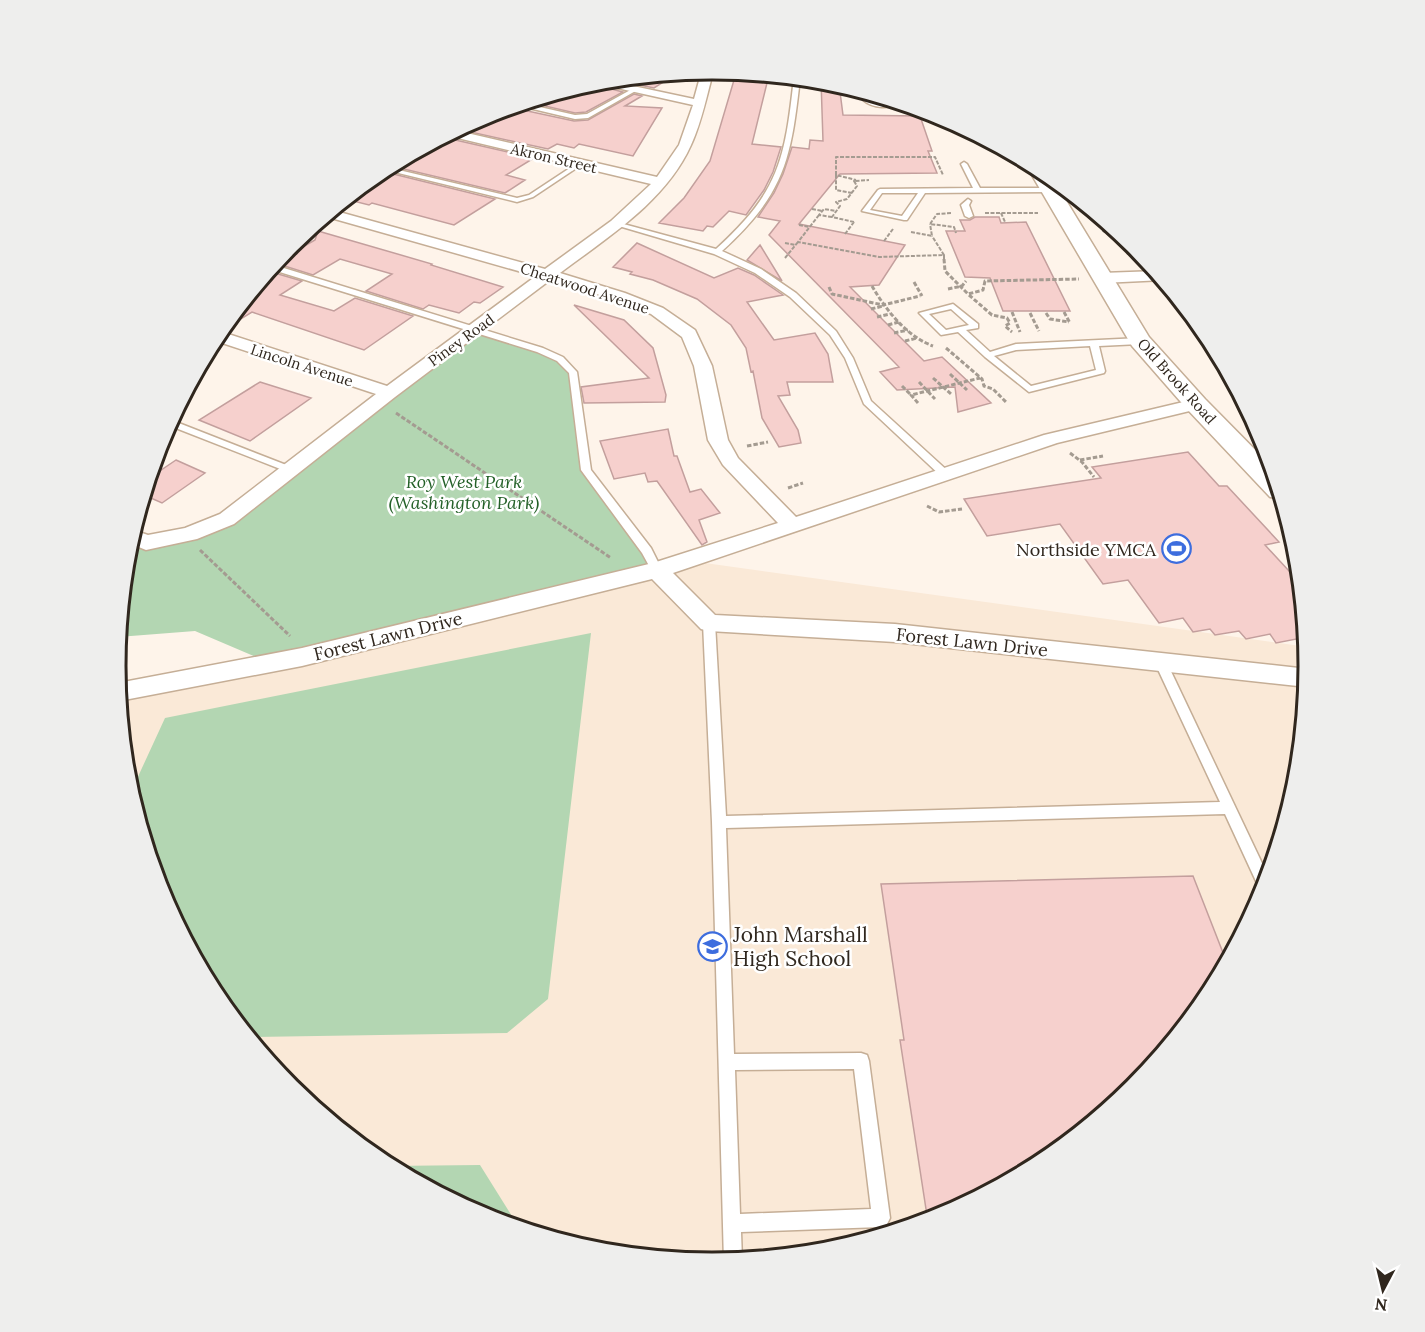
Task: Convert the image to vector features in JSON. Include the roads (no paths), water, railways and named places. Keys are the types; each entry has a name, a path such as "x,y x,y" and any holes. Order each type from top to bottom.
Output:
{"street":[{"name":"Piney Road","path":"140,539 190,534 227,519 383,397 616,224 660,182 685,146 705,80"},
{"path":"625,87 699,103"},
{"name":"Akron Street","path":"462,136 660,182"},
{"name":"Old Brook Road","path":"1048,185 1091,278 1140,341 1196,404 1269,479"},
{"name":"Cheatwood Avenue","path":"337,216 549,275 619,296 657,311 689,334 703,366 718,440 730,461 793,526"},
{"path":"1091,278 1150,276"},
{"name":"Lincoln Avenue","path":"226,339 383,397"},
{"name":"Forest Lawn Drive","path":"127,690 302,657 657,570 1051,439 1196,404"},
{"path":"657,570 709,623"},
{"name":"Forest Lawn Drive","path":"709,623 895,633 1299,677"}],"lane":[{"path":"717,252 754,215 777,182 789,144 795,86"},
{"path":"534,108 575,117 588,116 636,89"},
{"path":"398,171 517,200 531,196 579,164"},
{"path":"964,164 978,190"},
{"path":"924,190 904,218 866,211 880,191 924,190 1051,190"},
{"path":"968,201 965,205 969,216"},
{"path":"616,224 717,252 758,272 809,308 833,333 849,358 867,402 946,475"},
{"path":"281,270 540,350 560,359 573,372 586,470 646,551 657,570"},
{"path":"953,306 975,326 960,329 945,333 923,313 953,306"},
{"path":"960,329 1029,389 1101,371 1094,343"},
{"path":"988,355 1016,347 1140,341"},
{"path":"178,426 291,470"},
{"path":"709,623 719,822 733,1251"},
{"path":"1161,663 1260,874"},
{"path":"719,822 1229,807"},
{"path":"726,1062 861,1061 881,1218 732,1223"}],"place":[{"name":"Northside YMCA","path":"1177,549"},
{"name":"John Marshall High School","path":"712,946"}],"park label":[{"name":"Roy West Park (Washington Park)","path":"464,491"}]}
